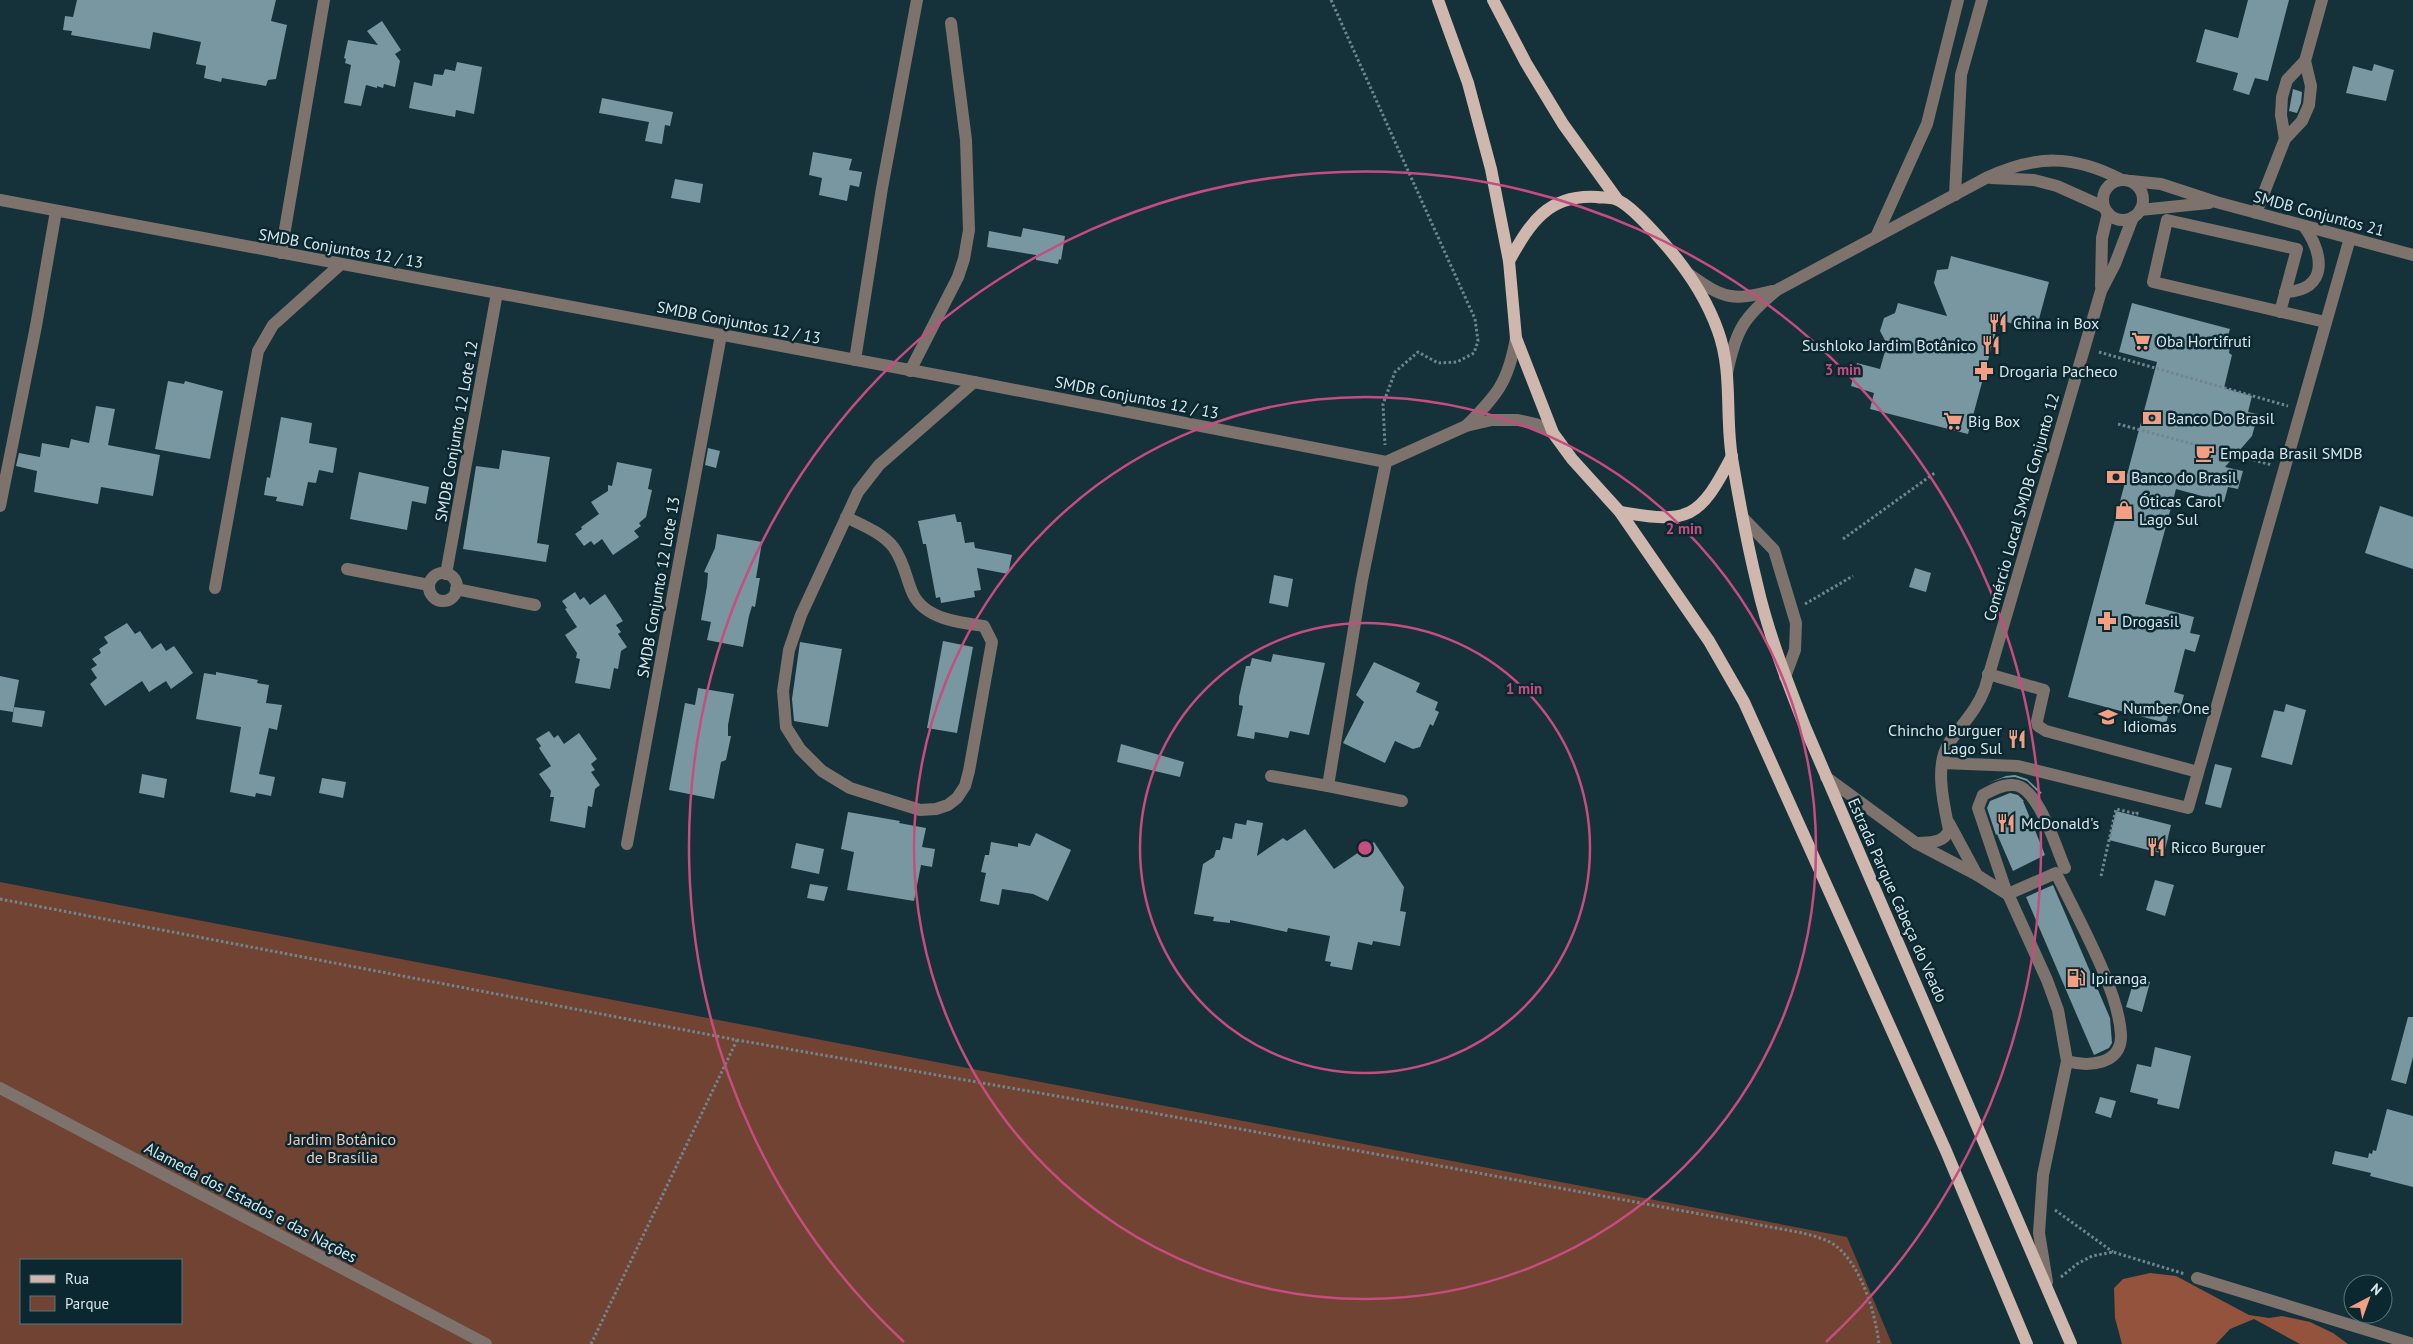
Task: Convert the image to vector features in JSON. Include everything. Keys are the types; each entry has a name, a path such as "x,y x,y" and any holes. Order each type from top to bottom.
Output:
{"main road":[{"path":"1438,0 1468,83 1491,170 1509,261 1516,338 1553,433 1588,478 1620,512 1709,641 1744,702 1946,1151 2027,1344"},
{"path":"1493,0 1526,63 1563,124 1616,199"},
{"path":"1509,261 1524,234 1539,215 1560,202 1582,196 1616,199"},
{"name":"Estrada Parque Cabeça do Veado","path":"1616,199 1643,219 1690,275 1718,331 1727,376 1732,456 1743,518 1757,585 1786,677 1826,777 2072,1344"},
{"path":"1620,512 1673,518 1690,514 1704,503 1732,456"}],"street":[{"path":"281,253 324,0"},
{"path":"855,360 884,179 916,0"},
{"path":"1876,237 1927,124 1958,0"},
{"path":"1955,195 1961,75 1982,0"},
{"path":"2285,139 2281,115 2282,97 2287,80 2305,61 2322,0"},
{"path":"910,371 958,277 964,259 969,230 966,140 951,23"},
{"path":"2256,213 2285,139 2302,121 2309,106 2311,86 2305,61"},
{"name":"SMDB Conjuntos 21","path":"1777,290 1986,178 2009,168 2033,162 2055,160 2095,167 2127,180 2161,184 2216,202 2413,255"},
{"path":"1986,178 2034,180 2057,186 2106,210 2117,219 2136,214 2143,202 2141,192 2127,180 2115,181 2106,189 2103,195 2106,210"},
{"name":"SMDB Conjuntos 12 / 13","path":"0,200 974,382 1386,462"},
{"name":"SMDB Conjuntos 21","path":"2136,214 2216,202"},
{"name":"Comércio Local SMDB Conjunto 12","path":"2101,292 2102,238 2106,210"},
{"path":"0,506 36,326 56,211"},
{"name":"Comércio Local SMDB Conjunto 12","path":"1947,819 1942,763 1948,744 1978,704 2101,292 2136,214"},
{"path":"2280,312 2297,249 2167,220 2153,282 2280,312 2325,322"},
{"path":"2285,292 2300,291 2313,282 2320,259 2315,242 2304,226"},
{"path":"1942,763 2018,766 2188,808 2350,238"},
{"path":"215,588 258,351 264,337 278,319 341,264"},
{"path":"1690,275 1710,290 1724,296 1737,298 1777,290"},
{"path":"1727,376 1734,340 1742,324 1756,307 1777,290"},
{"name":"SMDB Conjunto 12 Lote 12","path":"446,574 498,293"},
{"name":"SMDB Conjunto 12 Lote 13","path":"627,844 721,335"},
{"path":"1466,426 1501,388 1512,362 1516,338"},
{"path":"846,517 872,530 893,547 907,572 913,595 926,610 954,622 984,626 992,642 965,786 948,806 920,810 850,788 822,771 800,749 786,727 783,691 789,650 805,607 846,517 858,492 879,465 974,382"},
{"path":"1328,786 1362,580 1386,462 1466,426 1492,420 1518,420 1536,424 1553,433"},
{"path":"1743,518 1774,550 1788,596 1797,638 1786,677"},
{"path":"347,569 429,585"},
{"path":"446,574 454,580 456,589 450,599 441,601 431,595 429,585 434,577 446,574"},
{"path":"456,589 535,604"},
{"path":"1988,674 2044,690 2037,721 2038,726 2046,731 2198,772"},
{"path":"1271,776 1402,801"},
{"path":"1826,777 1916,843 2007,893"},
{"path":"2048,1290 2039,1232 2043,1175 2067,1061 2058,1010 2047,980 2007,893 1978,808 1983,795 1998,788 2014,784 2022,787 2034,797 2065,868"},
{"path":"1916,843 1937,842 1943,838 1949,830 1947,819"},
{"path":"1947,819 1977,875"},
{"path":"2007,893 2056,873 2102,971 2119,1016 2122,1036 2119,1049 2113,1057 2094,1065 2081,1065 2067,1061"},
{"name":"Alameda dos Estados e das Nações","path":"0,1088 486,1344"},
{"path":"2197,1278 2409,1343"}],"path":[{"path":"1331,0 1475,319 1478,341 1474,353 1457,362 1438,363 1418,352 1395,372 1383,404 1386,462"},
{"path":"2084,348 2301,409"},
{"path":"2118,424 2284,468"},
{"path":"1843,539 1936,472"},
{"path":"1799,607 1853,576"},
{"path":"2101,876 2116,809"},
{"path":"0,899 737,1040 1148,1112 1803,1233 1822,1238 1835,1246 1848,1260 1861,1282 1874,1316 1879,1344"},
{"path":"591,1344 737,1040"},
{"path":"2041,1200 2114,1252 2197,1278"},
{"path":"2048,1290 2076,1264 2092,1256 2114,1252"}],"green space":[{"name":"Jardim Botânico de Brasília","path":"0,882 1847,1237 1892,1344 0,1344"}],"shaded area":[{"path":"2150,1273 2176,1276 2249,1315 2269,1318 2282,1316 2310,1322 2333,1333 2348,1344 2300,1344 2254,1319 2230,1329 2216,1344 2122,1344 2115,1318 2114,1288 2123,1279"}],"building":[{"path":"77,0 276,0 271,21 287,25 276,79 268,80 266,86 222,78 221,82 204,78 206,66 196,64 201,42 153,32 150,49 71,35 72,31 63,30 65,16 73,17"},
{"path":"2248,0 2289,0 2268,81 2255,78 2249,95 2233,90 2238,73 2196,62 2205,29 2238,38"},
{"path":"382,21 401,50 395,54 400,61 395,87 384,84 383,88 377,86 377,88 366,85 361,106 344,103 351,65 345,63 346,59 344,58 348,40 378,45 367,31"},
{"path":"457,62 482,67 474,114 456,110 455,117 409,108 414,82 432,86 434,74 443,75 445,69 455,71"},
{"path":"2374,64 2394,70 2386,101 2346,93 2353,66 2372,71"},
{"path":"2293,89 2302,92 2301,103 2297,113 2289,111"},
{"path":"602,98 673,112 670,126 665,125 662,144 645,141 649,122 599,113"},
{"path":"813,152 852,159 849,170 862,172 859,187 850,185 847,201 819,195 822,178 809,175"},
{"path":"675,179 703,184 700,203 671,198"},
{"path":"1023,228 1065,236 1061,260 1059,259 1058,264 1036,260 1036,255 987,247 989,231 1021,237"},
{"path":"1951,256 2049,282 2036,330 1999,320 1968,434 1870,409 1874,393 1851,386 1857,363 1880,369 1887,344 1880,331 1884,318 1895,313 1898,303 1947,316 1934,283 1937,270 1948,269"},
{"path":"2132,303 2230,329 2225,346 2230,347 2229,353 2232,355 2224,388 2252,396 2248,412 2258,414 2252,436 2225,467 2243,471 2238,489 2228,487 2224,502 2176,489 2145,604 2194,617 2190,633 2200,635 2195,652 2185,649 2174,692 2184,695 2179,713 2170,709 2166,723 2068,697 2157,362 2119,352"},
{"path":"168,381 184,384 185,381 223,391 210,459 155,449"},
{"path":"96,406 115,409 108,445 160,455 153,496 101,487 98,504 34,492 37,471 16,466 19,453 40,457 42,443 69,448 71,439 89,443"},
{"path":"281,417 312,423 309,443 337,448 333,473 319,470 316,483 308,482 303,506 276,501 277,497 264,495 267,477 270,478"},
{"path":"708,448 720,451 716,468 705,465"},
{"path":"502,450 550,457 537,543 549,545 546,562 463,549 476,466 499,469"},
{"path":"617,462 652,469 648,489 652,490 646,517 639,523 641,526 634,531 639,537 613,555 602,539 594,545 591,541 584,546 575,534 582,529 581,527 599,514 591,502 608,491 608,485 612,486"},
{"path":"359,472 429,487 426,504 412,501 407,530 350,519"},
{"path":"2380,506 2413,517 2413,569 2365,553"},
{"path":"955,514 957,522 961,522 965,543 974,542 975,548 1012,555 1008,574 977,568 981,590 974,591 975,597 941,603 940,597 936,598 926,544 923,544 918,521"},
{"path":"717,534 762,542 756,578 760,578 755,607 752,606 743,647 707,640 711,622 701,620 708,573 704,572 715,548"},
{"path":"1915,568 1931,573 1926,592 1909,587"},
{"path":"1274,575 1293,579 1288,607 1269,603"},
{"path":"575,592 580,600 584,597 590,605 605,594 623,621 616,625 621,632 618,634 627,647 621,651 618,669 614,668 610,689 575,683 580,659 576,658 577,653 565,635 577,627 562,601"},
{"path":"127,623 135,634 140,631 152,649 161,643 166,651 174,646 193,673 171,689 166,681 149,692 142,681 105,706 90,684 97,678 91,669 97,665 92,659 101,653 99,649 108,643 104,637"},
{"path":"943,641 973,647 957,733 927,728"},
{"path":"800,642 842,649 828,727 794,721 792,699"},
{"path":"1273,654 1325,663 1309,735 1290,731 1288,738 1255,732 1254,739 1237,736 1243,706 1239,705 1239,697 1246,666 1250,666 1252,658 1271,662"},
{"path":"1374,662 1420,683 1416,692 1438,702 1435,710 1439,712 1433,726 1430,724 1420,747 1413,749 1395,741 1385,763 1343,743 1364,702 1356,695"},
{"path":"216,672 258,680 257,683 269,685 266,703 282,705 277,730 269,728 259,774 275,777 271,796 256,793 255,797 230,792 241,727 196,719 204,673 216,675"},
{"path":"0,676 19,680 13,712 0,710"},
{"path":"698,688 734,694 728,725 728,736 731,736 726,760 721,762 714,799 669,790 685,703 695,705"},
{"path":"2286,704 2306,710 2292,765 2261,757 2274,710 2284,712"},
{"path":"14,707 45,711 42,727 12,722"},
{"path":"549,731 554,738 558,735 564,744 579,733 597,759 591,764 595,770 591,772 600,785 595,789 592,807 588,806 585,828 550,821 554,797 550,797 551,791 539,774 551,766 539,748 541,746 536,739"},
{"path":"1121,744 1184,762 1180,777 1117,762"},
{"path":"2215,764 2232,768 2221,808 2205,804"},
{"path":"142,774 167,779 164,798 139,793"},
{"path":"2015,775 2027,779 2042,793 2040,794 2027,781 2015,777 2003,778 1988,783 2006,776"},
{"path":"322,778 346,782 343,798 319,793"},
{"name":"McDonald's","path":"2010,793 2018,795 2024,801 2045,855 2013,871 1996,835 1987,808 1990,801"},
{"path":"2116,811 2171,825 2164,854 2109,840"},
{"path":"848,812 900,821 899,823 926,828 922,847 935,849 932,867 921,865 914,901 847,890 854,852 841,849"},
{"path":"1247,820 1263,823 1257,856 1283,838 1287,841 1305,829 1334,869 1374,842 1404,887 1400,911 1406,912 1400,946 1373,941 1372,945 1358,942 1352,970 1330,966 1331,962 1325,961 1330,936 1288,928 1287,932 1230,920 1230,923 1213,921 1214,917 1194,914 1203,864 1214,857 1216,850 1220,850 1223,837 1232,839 1235,823 1246,825"},
{"path":"1036,833 1071,850 1048,901 1033,894 1002,889 999,905 980,901 986,873 981,872 985,855 989,855 991,842 1018,847 1018,843 1030,846"},
{"path":"796,843 824,849 819,874 791,868"},
{"path":"2155,880 2174,885 2165,916 2146,910"},
{"path":"810,884 828,887 824,901 807,898"},
{"path":"2053,885 2110,1018 2112,1043 2109,1048 2094,1055 2026,897"},
{"path":"2135,977 2150,982 2142,1012 2126,1007"},
{"path":"2408,1017 2413,1017 2413,1057 2406,1084 2391,1080"},
{"path":"2155,1047 2191,1056 2179,1109 2157,1104 2158,1099 2130,1092 2137,1064 2151,1067"},
{"path":"2100,1097 2116,1101 2111,1118 2095,1113"},
{"path":"2387,1109 2413,1116 2413,1187 2370,1176 2371,1173 2332,1164 2335,1151 2368,1158 2369,1153 2372,1154 2373,1150 2376,1151"}],"place":[{"name":"China in Box","path":"1998,323"},
{"name":"Oba Hortifruti","path":"2141,341"},
{"name":"Sushloko Jardim Botânico","path":"1991,345"},
{"name":"Drogaria Pacheco","path":"1984,371"},
{"name":"Banco Do Brasil","path":"2152,418"},
{"name":"Big Box","path":"1953,421"},
{"name":"Empada Brasil SMDB","path":"2205,453"},
{"name":"Banco do Brasil","path":"2116,477"},
{"name":"Óticas Carol Lago Sul","path":"2124,510"},
{"name":"Drogasil","path":"2107,621"},
{"name":"Number One Idiomas","path":"2108,717"},
{"name":"Chincho Burguer Lago Sul","path":"2017,739"},
{"name":"McDonald's","path":"2006,823"},
{"name":"Ricco Burguer","path":"2156,847"},
{"name":"Ipiranga","path":"2076,978"}]}
